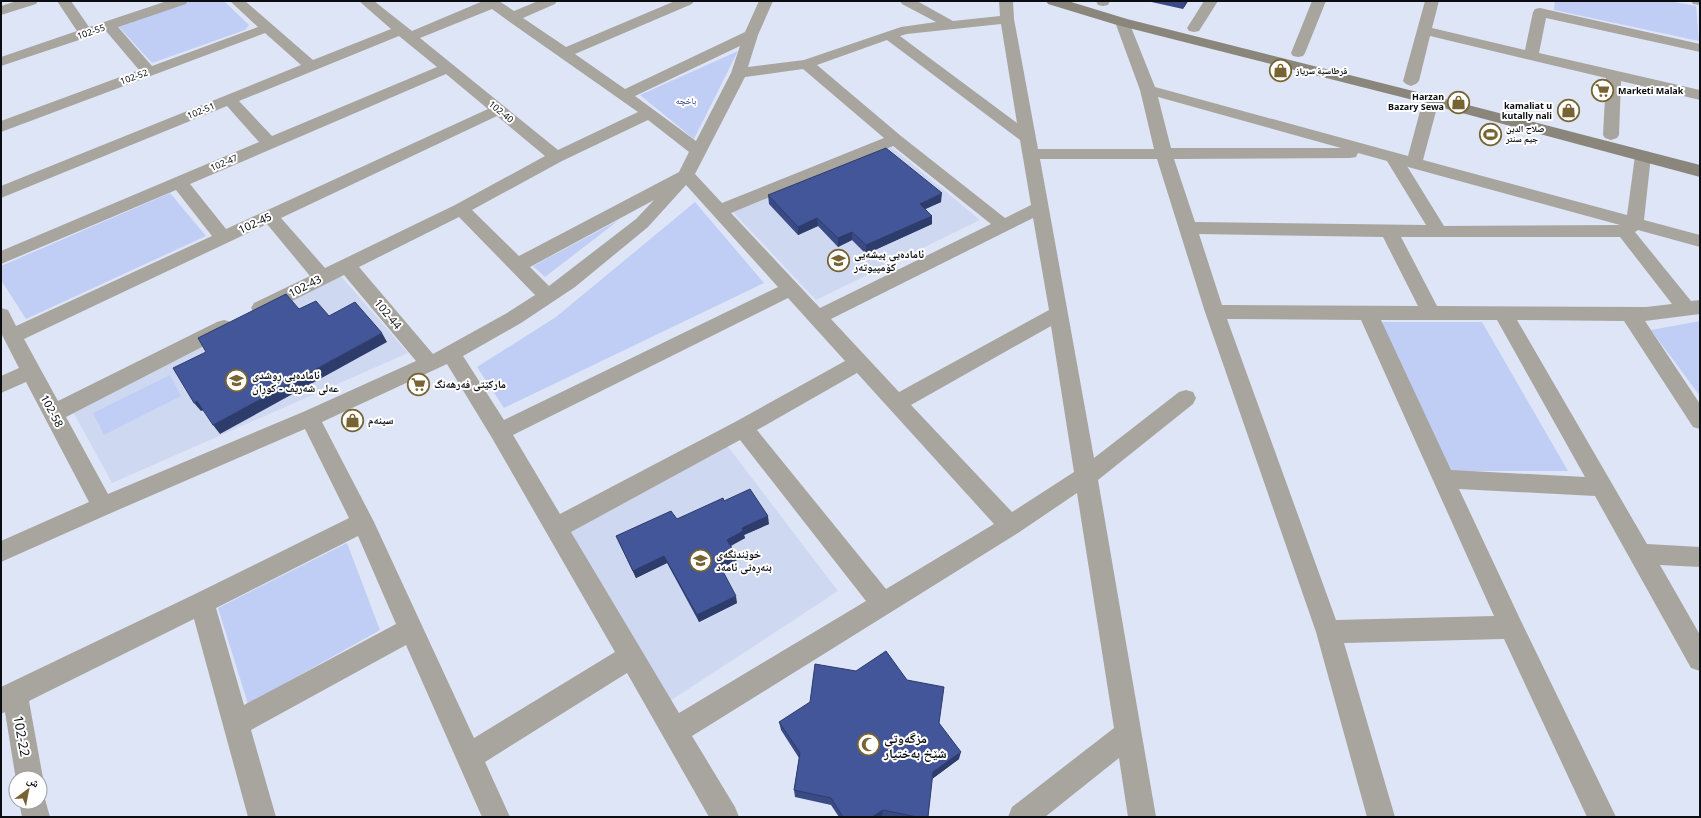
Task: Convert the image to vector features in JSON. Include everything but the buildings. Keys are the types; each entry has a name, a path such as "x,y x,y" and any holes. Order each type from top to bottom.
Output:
{"main road":[{"path":"1053,1 1122,22 1160,25 1298,53 1700,157"},
{"path":"1101,1 1160,25"},
{"path":"1199,33 1431,100 1700,171"}],"street":[{"path":"1,11 31,1"},
{"path":"64,1 86,34"},
{"name":"102-55","path":"1,62 181,1"},
{"path":"237,1 311,66"},
{"name":"102-40","path":"366,1 556,157"},
{"path":"512,17 550,1"},
{"path":"565,53 687,1"},
{"path":"1,552 103,506 310,418 451,354 501,326 588,267 642,223 686,175 739,73 751,35 766,1"},
{"path":"907,1 949,24"},
{"path":"1199,33 1211,1"},
{"path":"1298,53 1320,1"},
{"path":"1411,81 1432,1"},
{"path":"491,2 650,113 698,151"},
{"name":"102-51","path":"1,192 311,66 491,2"},
{"path":"1531,56 1541,6 1700,48"},
{"path":"739,73 806,64 906,30 949,24 1006,10 1059,313 1142,817"},
{"path":"1122,22 1148,90 1164,154 1187,228 1328,632 1381,817"},
{"path":"109,26 149,72"},
{"name":"102-52","path":"1,126 267,28"},
{"path":"1425,31 1700,95"},
{"path":"624,95 751,35"},
{"path":"889,35 1030,146 1164,154 1377,153"},
{"path":"806,64 895,139 1003,225"},
{"name":"102-47","path":"1,258 448,68"},
{"path":"1611,135 1614,75"},
{"path":"1148,90 1414,163 1630,227 1700,241"},
{"path":"229,100 270,144"},
{"path":"1414,163 1431,100"},
{"name":"102-45","path":"12,336 498,110"},
{"path":"556,157 650,113"},
{"path":"720,211 895,139"},
{"path":"1643,156 1630,227 1694,308"},
{"name":"102-43","path":"54,413 322,277 461,209 556,157"},
{"path":"1394,158 1439,232"},
{"path":"686,175 1010,526"},
{"path":"518,265 686,175"},
{"path":"179,182 224,238"},
{"path":"817,318 1041,207"},
{"path":"461,209 547,296"},
{"path":"270,216 322,277"},
{"path":"1187,228 1439,232 1630,227"},
{"path":"1389,231 1431,313"},
{"name":"102-44","path":"346,265 429,363"},
{"path":"500,432 790,289"},
{"path":"1216,312 1630,314 1694,308"},
{"path":"896,404 1059,313"},
{"path":"1368,313 1602,817"},
{"path":"1503,313 1700,659"},
{"path":"1630,314 1700,421"},
{"name":"102-58","path":"1,315 103,506"},
{"path":"451,354 500,432 725,817"},
{"path":"556,528 743,428 858,363"},
{"path":"1,385 31,371"},
{"path":"675,731 1010,526 1086,476 1186,398"},
{"path":"310,418 363,522 496,817"},
{"path":"743,428 883,604"},
{"path":"1445,478 1602,487"},
{"path":"8,697 202,603 363,522"},
{"path":"1640,554 1700,557"},
{"path":"202,603 262,817"},
{"path":"1328,632 1512,626"},
{"path":"236,724 411,629"},
{"path":"469,757 631,656"},
{"name":"102-22","path":"8,697 27,770"},
{"path":"1022,817 1128,734"}],"shaded area":[{"name":"ئامادەیی پیشەیی کۆمپیوتەر","path":"889,145 980,220 816,300 732,211"},
{"name":"ئامادەیی ڕوشدی عەلی شەریف - کوڕان","path":"339,274 408,353 112,483 71,408"},
{"name":"خوێندنگەی بنەڕەتی ئامەد","path":"726,444 838,591 670,701 570,530"}],"green space":[{"path":"191,1 224,1 249,25 245,30 152,63 118,26"},
{"path":"1555,1 1669,1 1696,6 1699,41 1554,10"},
{"name":"باخچە","path":"738,51 694,139 640,95"},
{"path":"170,193 206,236 26,319 1,280 1,266"},
{"path":"695,202 764,283 504,408 477,367 556,317"},
{"path":"619,220 545,277 533,266"},
{"path":"1700,321 1700,396 1651,330"},
{"path":"1379,322 1482,322 1568,471 1450,471"},
{"path":"170,375 181,396 104,435 93,413"},
{"path":"347,543 380,630 248,704 218,608"}],"place":[{"name":"قرطاسية سرياز","path":"1281,71"},
{"name":"Marketi Malak","path":"1602,91"},
{"name":"Harzan Bazary Sewa","path":"1459,102"},
{"name":"kamaliat u kutally nali","path":"1568,111"},
{"name":"صلاح الدين جيم سنتر","path":"1490,134"},
{"name":"ئامادەیی پیشەیی کۆمپیوتەر","path":"838,260"},
{"name":"ئامادەیی ڕوشدی عەلی شەریف - کوڕان","path":"236,381"},
{"name":"مارکێتی فەرهەنگ","path":"418,384"},
{"name":"سینەم","path":"352,420"},
{"name":"خوێندنگەی بنەڕەتی ئامەد","path":"701,560"},
{"name":"مزگەوتی شێخ بەختیار","path":"869,745"}]}
